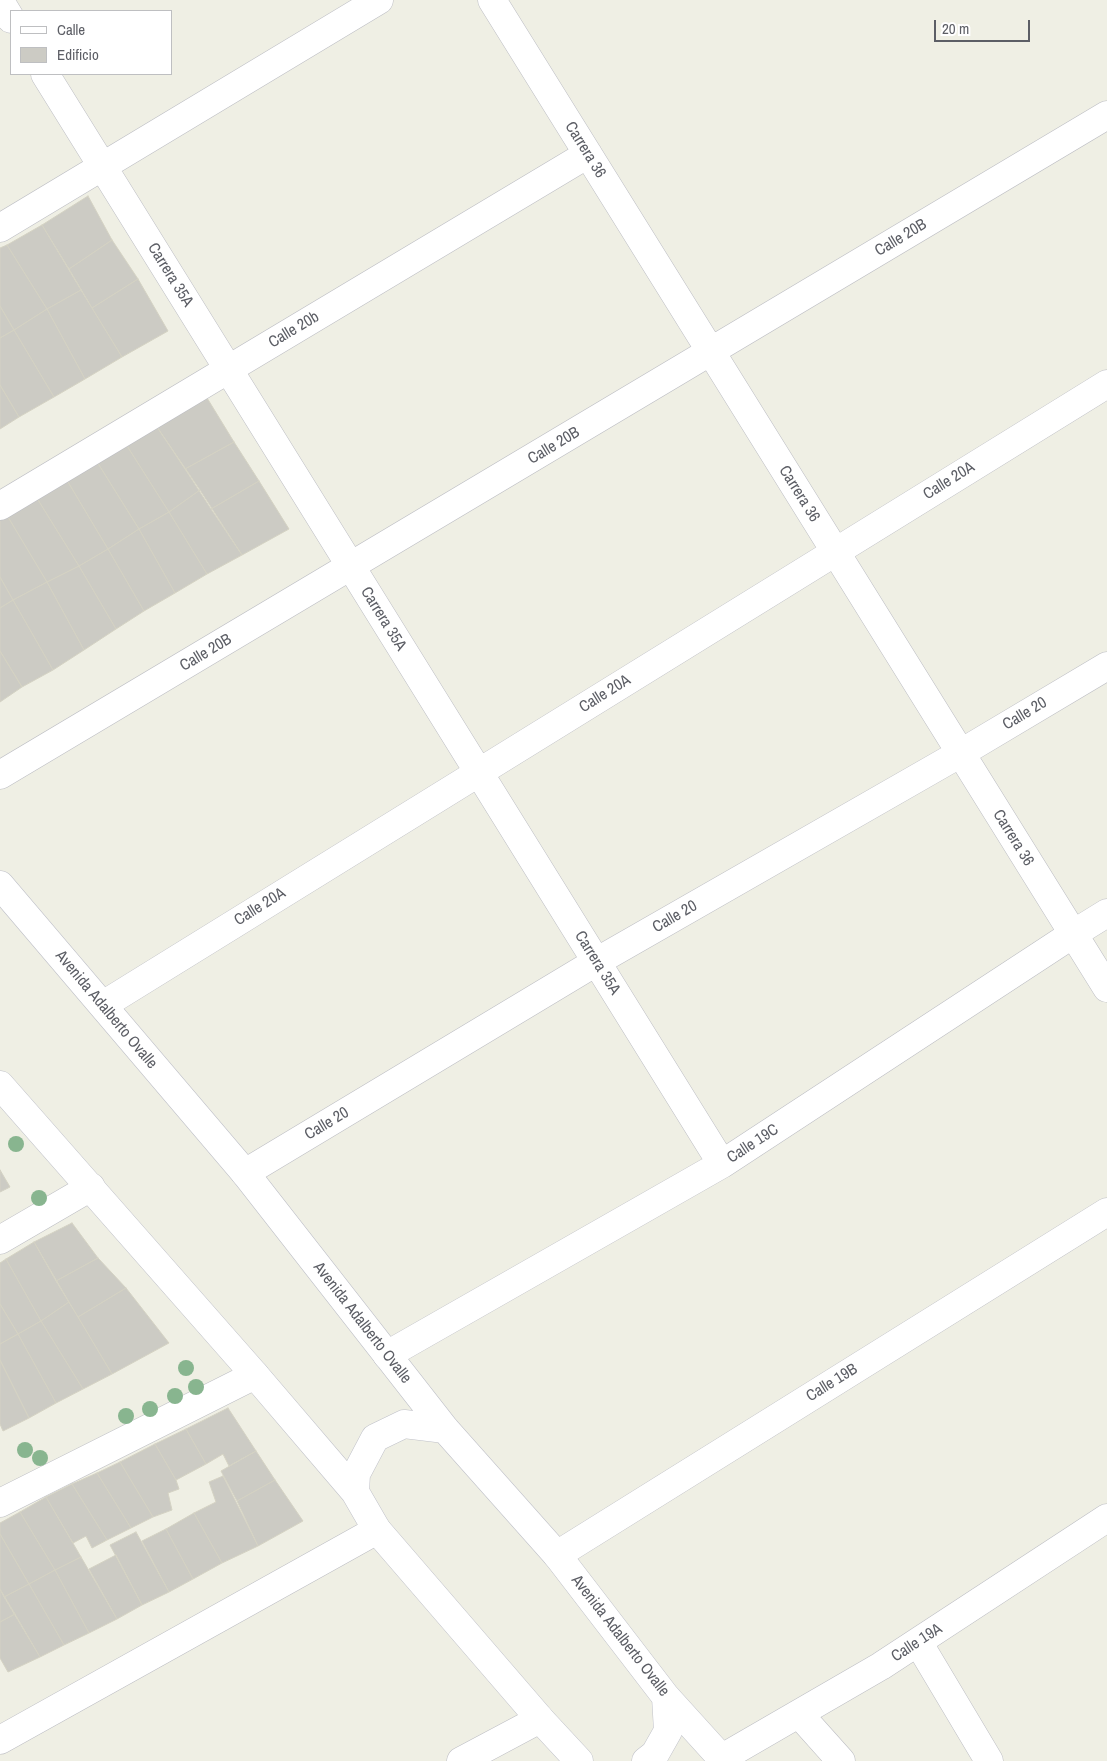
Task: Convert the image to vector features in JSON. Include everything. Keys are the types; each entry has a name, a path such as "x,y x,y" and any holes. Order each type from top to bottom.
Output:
{"street":[{"path":"0,228 379,0"},
{"name":"Carrera 36","path":"492,0 1107,988"},
{"path":"0,1 10,17"},
{"name":"Carrera 35A","path":"46,75 722,1164"},
{"name":"Calle 20B","path":"0,775 1107,116"},
{"name":"Calle 20b","path":"0,506 588,154"},
{"name":"Calle 20A","path":"103,1005 1107,384"},
{"name":"Calle 20","path":"245,1173 596,962 960,753 1107,666"},
{"name":"Avenida Adalberto Ovalle","path":"0,885 245,1173 445,1429 557,1555 666,1697 723,1760"},
{"name":"Calle 19C","path":"387,1356 722,1164 1107,913"},
{"path":"0,1085 255,1375 355,1483 378,1530 579,1761"},
{"path":"0,1240 91,1187"},
{"name":"Calle 19B","path":"557,1555 1107,1212"},
{"path":"0,1503 255,1375"},
{"path":"355,1483 375,1438 404,1424 445,1429"},
{"name":"Calle 19A","path":"723,1760 880,1666 1107,1518"},
{"path":"9,1761 0,1741 378,1530"},
{"path":"918,1642 989,1761"},
{"path":"646,1761 655,1754 668,1731 666,1697"},
{"path":"799,1714 841,1761"},
{"path":"461,1761 540,1718"}],"building":[{"path":"88,196 112,240 69,269 42,225"},
{"path":"42,225 81,290 47,309 7,245"},
{"path":"112,240 138,279 92,308 69,269"},
{"path":"7,245 47,309 14,330 0,306 0,248"},
{"path":"138,279 168,331 122,357 92,308"},
{"path":"81,290 122,357 85,379 47,309"},
{"path":"0,306 14,330 0,338"},
{"path":"47,309 85,379 54,397 14,330"},
{"path":"14,330 54,397 19,417 0,385 0,338"},
{"path":"0,385 19,417 0,429"},
{"path":"204,393 234,442 185,469 153,421"},
{"path":"153,421 200,490 169,512 122,438"},
{"path":"122,438 169,512 139,529 94,457"},
{"path":"234,442 259,481 211,509 185,469"},
{"path":"94,457 139,529 108,549 65,477"},
{"path":"65,477 108,549 79,566 35,495"},
{"path":"259,481 289,529 242,555 211,509"},
{"path":"200,490 242,555 207,574 169,512"},
{"path":"35,495 79,566 47,582 5,512"},
{"path":"5,512 47,582 13,600 0,577 0,516"},
{"path":"169,512 207,574 175,593 139,529"},
{"path":"139,529 175,593 144,611 108,549"},
{"path":"108,549 144,611 116,629 79,566"},
{"path":"79,566 116,629 84,650 47,582"},
{"path":"0,577 13,600 0,608"},
{"path":"47,582 84,650 53,670 13,600"},
{"path":"13,600 53,670 22,687 0,651 0,608"},
{"path":"0,651 22,687 0,702"},
{"path":"0,1170 10,1187 0,1192"},
{"path":"72,1223 98,1258 56,1281 34,1242"},
{"path":"34,1242 69,1302 41,1321 6,1259"},
{"path":"98,1258 126,1288 78,1317 56,1281"},
{"path":"6,1259 41,1321 18,1334 0,1304 0,1263"},
{"path":"126,1288 169,1343 112,1374 78,1317"},
{"path":"69,1302 112,1374 83,1389 41,1321"},
{"path":"0,1304 18,1334 0,1344"},
{"path":"41,1321 83,1389 56,1403 18,1334"},
{"path":"18,1334 56,1403 29,1418 0,1360 0,1344"},
{"path":"0,1360 29,1418 3,1431 0,1424"},
{"path":"228,1408 256,1451 229,1466 223,1454 206,1464 186,1429"},
{"path":"186,1429 206,1464 176,1480 155,1444"},
{"path":"155,1444 176,1480 179,1489 168,1493 172,1510 153,1517 120,1462"},
{"path":"256,1451 275,1480 237,1501 221,1471"},
{"path":"120,1462 153,1517 131,1528 97,1473"},
{"path":"97,1473 131,1528 107,1540 72,1484"},
{"path":"223,1476 258,1546 222,1563 194,1513 216,1502 209,1482"},
{"path":"275,1480 303,1521 258,1546 237,1501"},
{"path":"72,1484 107,1540 92,1548 86,1536 73,1543 46,1497"},
{"path":"46,1497 81,1557 55,1570 20,1512"},
{"path":"20,1512 55,1570 29,1584 0,1534 0,1523"},
{"path":"194,1513 222,1563 193,1579 166,1529"},
{"path":"166,1529 193,1579 169,1592 142,1541"},
{"path":"136,1532 169,1592 142,1605 110,1545"},
{"path":"0,1534 29,1584 4,1597 0,1589"},
{"path":"116,1555 142,1605 117,1619 89,1569"},
{"path":"81,1557 117,1619 89,1633 55,1570"},
{"path":"55,1570 89,1633 64,1645 29,1584"},
{"path":"29,1584 64,1645 40,1657 4,1597"},
{"path":"0,1589 15,1614 0,1622"},
{"path":"15,1614 40,1657 8,1672 0,1658 0,1622"}]}
